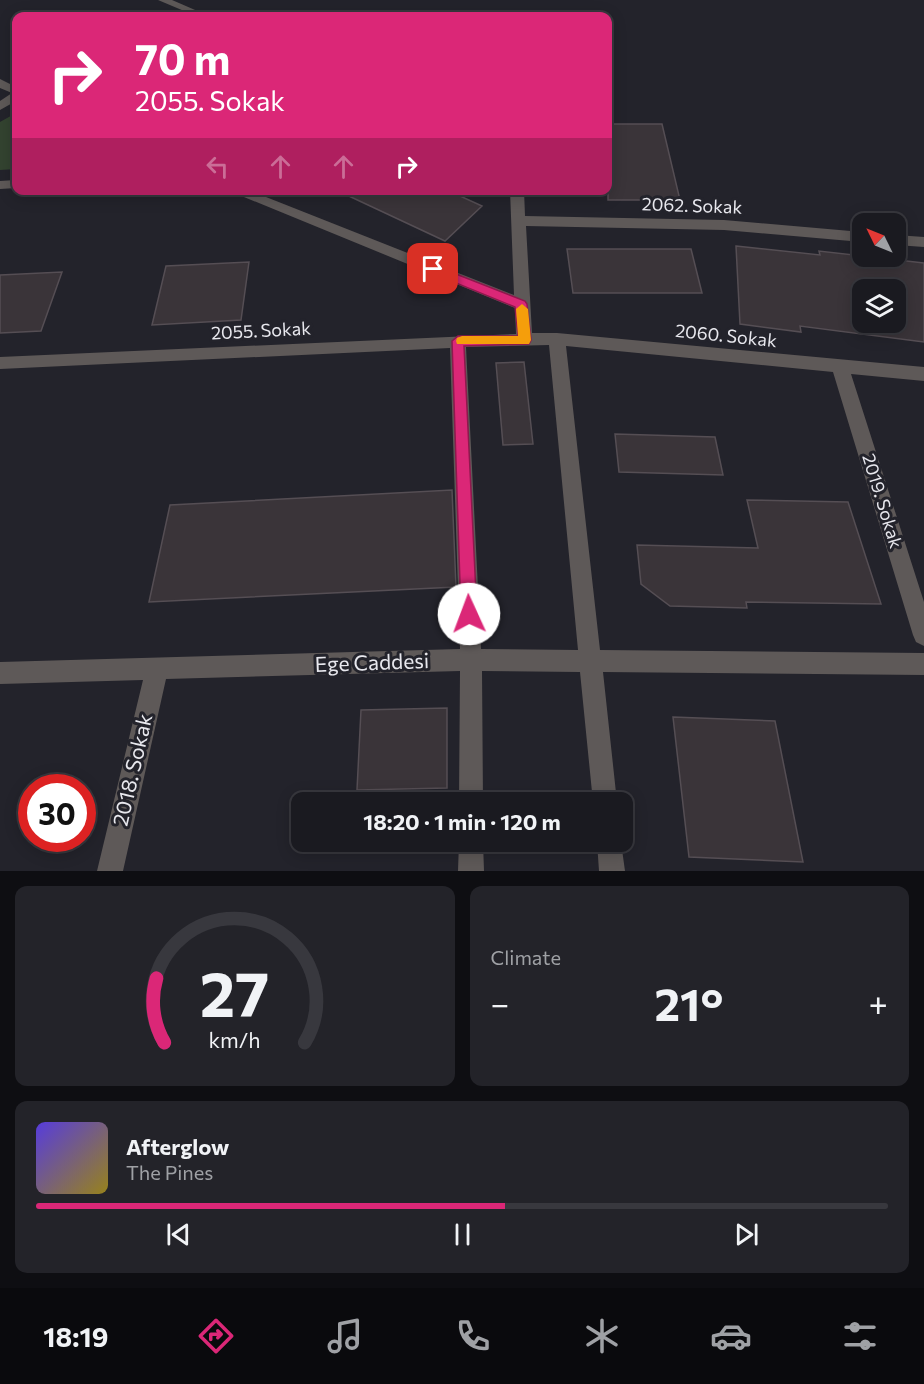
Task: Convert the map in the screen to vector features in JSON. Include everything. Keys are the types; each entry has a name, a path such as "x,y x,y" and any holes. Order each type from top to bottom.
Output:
{"street":[{"path":"163,0 174,10 184,12"},
{"path":"247,195 521,304"},
{"path":"517,195 524,340"},
{"name":"2062. Sokak","path":"520,222 724,225 852,236"},
{"path":"906,241 924,242"},
{"path":"557,339 604,792"},
{"name":"2060. Sokak","path":"524,340 557,339 924,374"},
{"name":"2055. Sokak","path":"0,363 458,341 524,340"},
{"path":"458,341 471,660 471,792"},
{"name":"2019. Sokak","path":"840,367 924,636"},
{"name":"Ege Caddesi","path":"0,673 471,660 924,664"},
{"name":"2018. Sokak","path":"110,871 157,669"},
{"path":"471,852 471,871"},
{"path":"610,852 612,871"}],"green space":[{"path":"12,115 12,169 0,170 0,122"}],"building":[{"path":"612,124 662,124 680,200 608,200 608,195 612,195"},
{"path":"347,195 458,195 482,206 445,241"},
{"path":"736,246 820,255 819,251 852,255 852,267 906,267 906,261 924,263 924,342 854,333 906,333 906,279 852,279 852,333 800,326 801,332 740,324"},
{"path":"567,249 691,249 702,293 573,293"},
{"path":"249,262 241,320 152,325 166,266"},
{"path":"62,272 41,331 0,333 0,275"},
{"path":"524,362 533,444 503,445 496,363"},
{"path":"615,434 715,437 723,475 619,472"},
{"path":"452,490 456,587 149,602 170,505"},
{"path":"747,500 848,502 881,604 746,602 747,608 670,606 641,584 637,545 758,548"},
{"path":"447,708 447,788 357,790 361,710"},
{"path":"673,717 775,721 803,862 689,857"}],"slow traffic":[{"path":"462,341 524,340 522,309"}],"route":[{"path":"433,269 521,304 524,340 458,341 469,614"}]}
